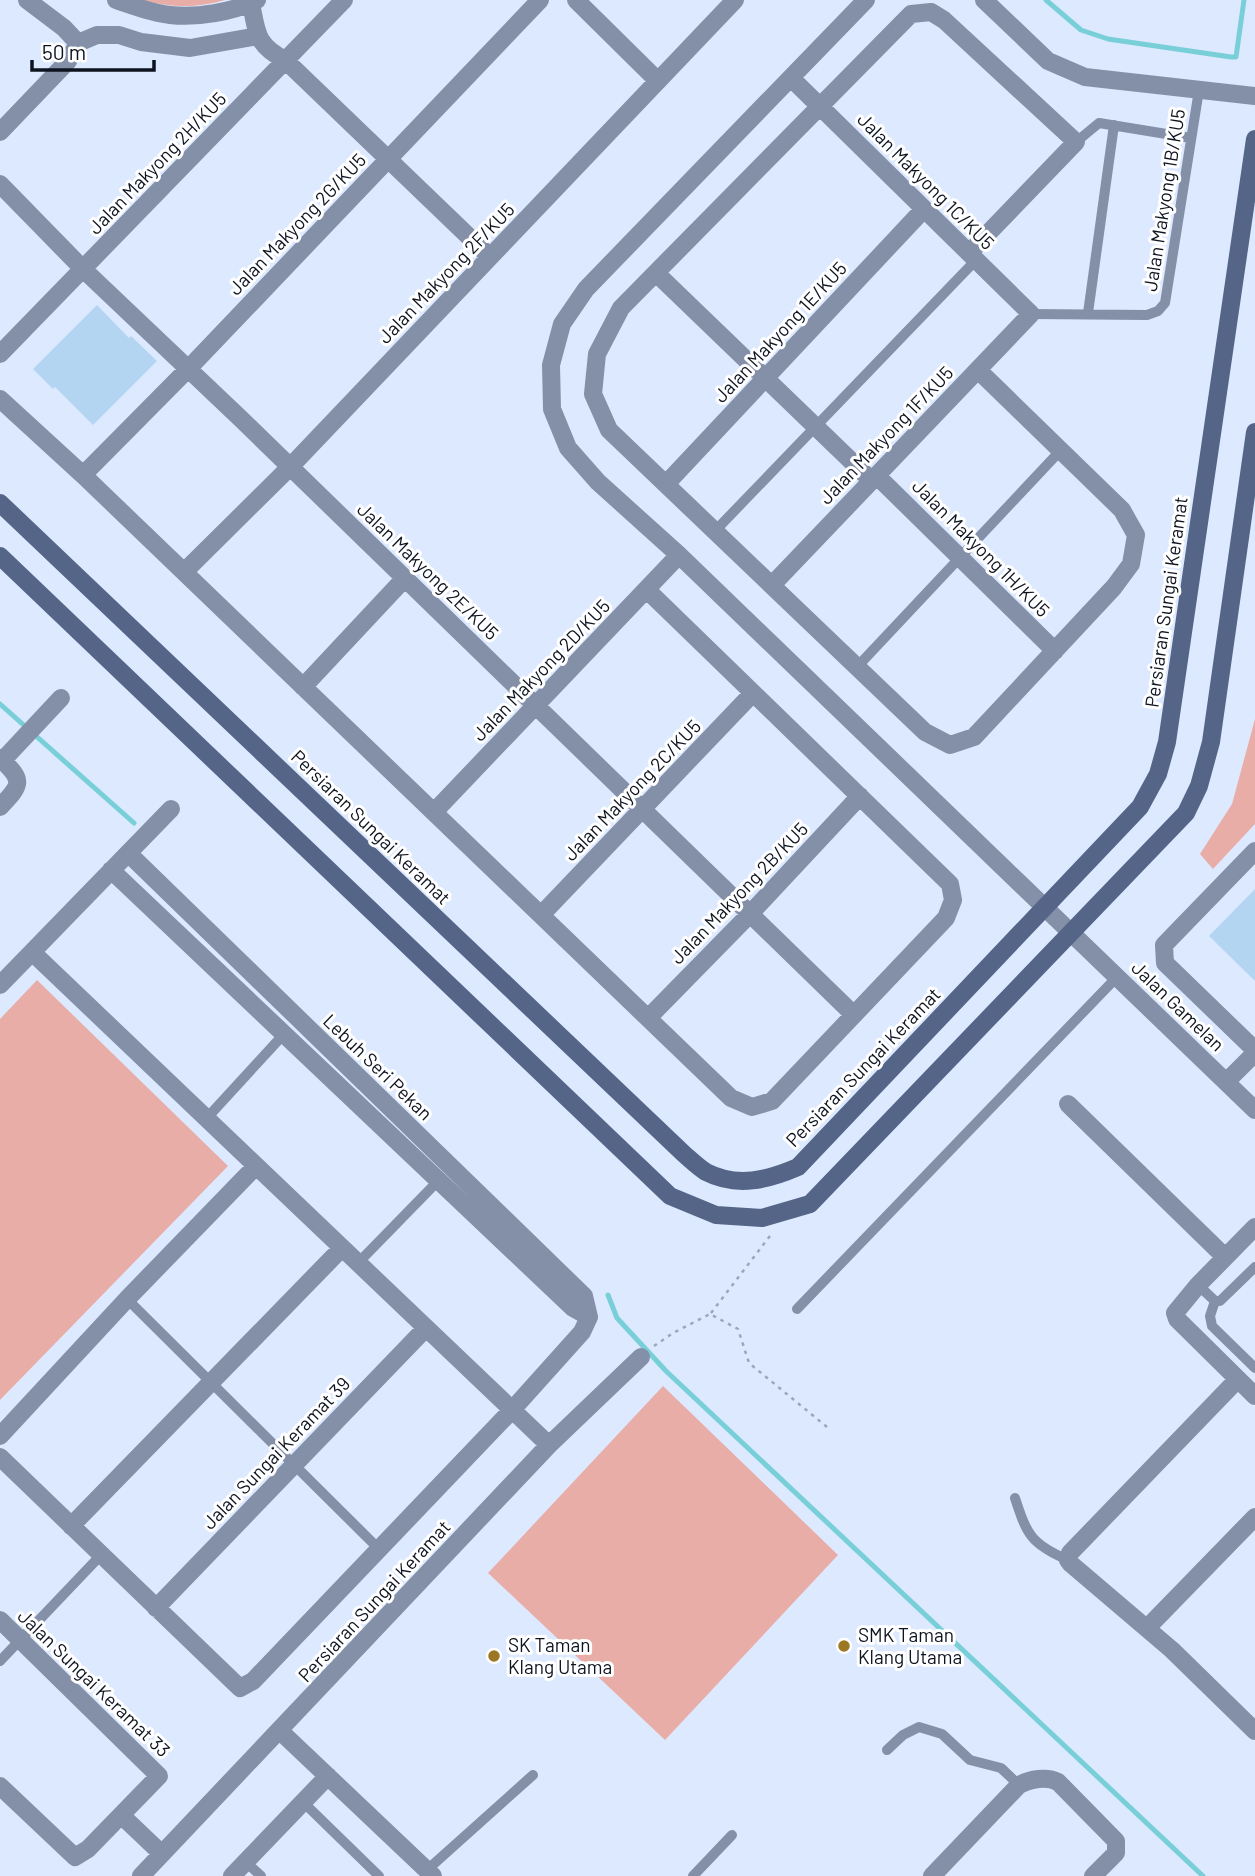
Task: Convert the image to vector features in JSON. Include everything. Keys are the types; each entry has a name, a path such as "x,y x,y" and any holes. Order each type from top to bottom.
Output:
{"street":[{"path":"27,0 64,28 78,43"},
{"path":"116,0 171,15 193,15 254,2 258,36 269,51 285,60 490,257"},
{"name":"Jalan Makyong 2H/KU5","path":"0,354 344,0"},
{"name":"Jalan Makyong 2G/KU5","path":"83,475 540,0"},
{"path":"576,0 658,81"},
{"name":"Jalan Makyong 2F/KU5","path":"184,572 290,467 736,0"},
{"name":"Jalan Gamelan","path":"866,0 586,289 562,324 551,365 552,409 568,448 598,482 679,555 1255,1110"},
{"path":"984,0 1048,61 1085,77 1255,96"},
{"path":"972,256 1076,142 944,20 931,12 911,14 621,308 597,354 593,394 609,430 925,732 950,745 974,737 1120,579 1131,564 1136,535 1122,510 978,370"},
{"path":"0,132 68,61 78,43 97,35 119,35 141,42 190,48 258,36"},
{"name":"Jalan Makyong 1C/KU5","path":"791,78 1031,314"},
{"name":"Persiaran Sungai Keramat","path":"0,503 684,1154 707,1172 736,1181 772,1178 798,1167 1140,807 1158,774 1167,742 1255,139"},
{"name":"Jalan Makyong 2E/KU5","path":"0,184 83,269 854,1015"},
{"name":"Jalan Makyong 1E/KU5","path":"666,484 924,209"},
{"name":"Jalan Makyong 1H/KU5","path":"656,273 815,426 961,558 1055,651"},
{"name":"Jalan Makyong 1F/KU5","path":"772,585 1031,314"},
{"path":"0,399 83,475 731,1098 752,1107 772,1101 946,918 953,900 950,884 647,590"},
{"path":"0,556 670,1196 716,1215 762,1218 810,1204 1186,813 1199,786 1211,742 1255,432"},
{"name":"Jalan Makyong 2D/KU5","path":"434,812 679,555"},
{"path":"303,687 405,579"},
{"name":"Jalan Makyong 2C/KU5","path":"541,915 753,693"},
{"path":"0,807 18,789 16,773 1,759 61,698"},
{"name":"Jalan Makyong 2B/KU5","path":"648,1018 860,796"},
{"path":"0,985 171,808"},
{"path":"1226,1082 1255,1051 1165,963 1164,945 1255,851"},
{"name":"Lebuh Seri Pekan","path":"128,853 584,1296 589,1317"},
{"path":"0,1457 240,1688 253,1681 512,1410 582,1332 589,1317 573,1308 111,870"},
{"path":"32,952 549,1445"},
{"path":"1068,1104 1226,1257"},
{"path":"0,1436 127,1299 256,1166"},
{"path":"1255,1227 1198,1285 1175,1313 1177,1319 1198,1340 1248,1383 1070,1553 1068,1560 1147,1628 1255,1731"},
{"path":"71,1526 342,1248"},
{"name":"Jalan Sungai Keramat 39","path":"156,1608 426,1328"},
{"name":"Persiaran Sungai Keramat","path":"141,1876 549,1445 646,1352"},
{"path":"1147,1628 1255,1517"},
{"name":"Jalan Sungai Keramat 33","path":"0,1620 159,1776 121,1815"},
{"path":"280,1731 430,1873"},
{"path":"232,1876 328,1776"},
{"path":"932,1876 1019,1785 1046,1779 1058,1782 1116,1841 1116,1853 1094,1876"},
{"path":"0,1786 75,1857 88,1849 121,1815 162,1854"}],"lane":[{"name":"Jalan Makyong 1B/KU5","path":"1031,314 1147,315 1158,311 1165,303 1199,90"},
{"path":"1076,142 1099,123 1191,138"},
{"path":"1088,313 1114,125"},
{"path":"715,531 972,256"},
{"path":"857,667 1061,450"},
{"path":"797,1308 1117,977"},
{"path":"206,1119 284,1034"},
{"path":"358,1263 438,1181"},
{"path":"1198,1285 1214,1301 1220,1301 1255,1267"},
{"path":"127,1299 379,1549"},
{"path":"1214,1301 1210,1316 1212,1326 1255,1368"},
{"path":"1198,1340 1212,1326"},
{"path":"1015,1498 1024,1528 1032,1538 1046,1550 1068,1560"},
{"path":"0,1661 101,1555"},
{"path":"887,1750 903,1735 919,1727 942,1734 970,1760 1001,1768 1019,1785"},
{"path":"430,1873 533,1775"},
{"path":"303,1802 379,1876"},
{"path":"693,1876 732,1835"},
{"path":"246,1861 261,1876"}],"path":[{"path":"646,1352 673,1333 710,1314 789,1210"},
{"path":"710,1314 738,1329 749,1363 827,1427"}],"shaded area":[{"path":"143,0 225,0 184,6"},
{"path":"1255,719 1255,824 1213,869 1200,854 1232,804"},
{"path":"37,980 228,1166 0,1400 0,1019"},
{"path":"663,1386 838,1555 665,1740 488,1573"}],"building":[{"path":"97,305 129,338 131,336 157,361 93,425 33,369"},
{"path":"1255,889 1255,981 1209,936"}],"waterway":[{"path":"1046,0 1081,30 1108,39 1231,57 1236,57 1244,0"},
{"path":"0,704 134,823"},
{"path":"608,1295 617,1318 666,1371 1203,1876"}],"place":[{"name":"SMK Taman Klang Utama","path":"844,1646"},
{"name":"SK Taman Klang Utama","path":"494,1656"}]}
